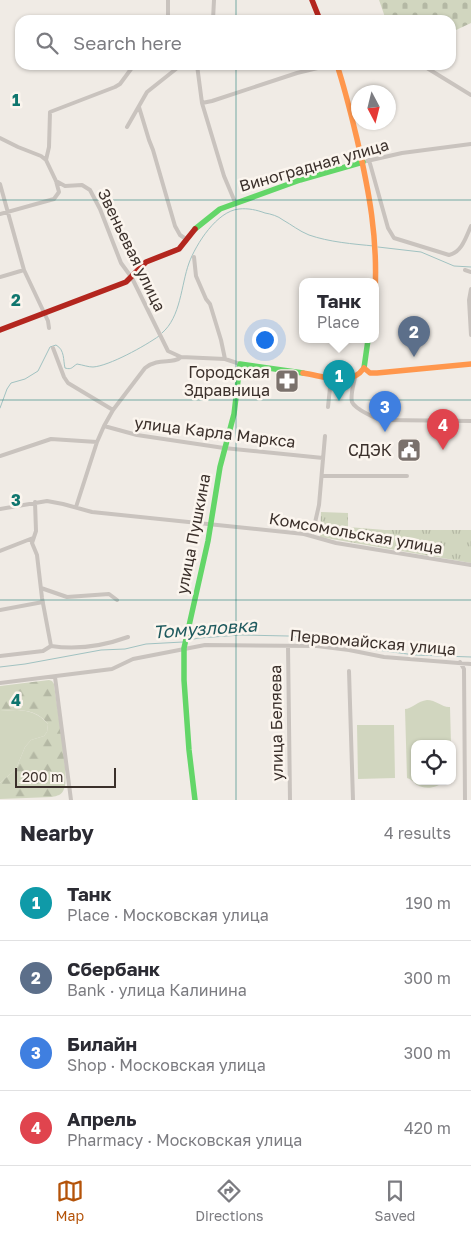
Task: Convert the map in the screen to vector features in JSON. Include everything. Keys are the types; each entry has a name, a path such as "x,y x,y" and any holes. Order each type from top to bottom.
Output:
{"main road":[{"path":"312,0 318,15"},
{"path":"339,70 366,161 376,231 376,278"},
{"name":"Виноградная улица","path":"0,330 117,286 132,278 146,262 179,249 205,219 234,202 366,161"},
{"path":"240,364 350,380 361,373 364,368 368,343"},
{"name":"улица Пушкина","path":"194,800 184,680 184,649 211,524 224,448 234,414 240,364"},
{"path":"364,368 370,373 377,373 471,364"}],"street":[{"path":"168,0 168,15"},
{"path":"213,15 214,0"},
{"path":"46,160 49,147 50,112 115,87 120,84 130,70"},
{"path":"127,127 147,92 174,70"},
{"path":"198,70 202,103 224,176 234,202"},
{"path":"202,103 309,70"},
{"path":"430,70 471,95"},
{"path":"138,107 153,150 175,226 186,239"},
{"path":"0,138 18,148 36,153 46,160 59,192 54,199 0,214"},
{"name":"Виноградная улица","path":"366,161 402,153 471,144"},
{"path":"366,161 388,228 394,238 449,255 455,254 459,250 471,226"},
{"name":"Звеньевая улица","path":"56,181 65,186 82,185 90,190 100,209 121,263 132,278 161,340 168,351 181,356"},
{"path":"0,184 24,270 49,328"},
{"path":"194,257 196,276 210,304 225,359"},
{"path":"0,277 24,270"},
{"path":"466,270 471,272"},
{"path":"471,289 469,300 471,335"},
{"path":"53,348 68,383 112,410"},
{"path":"76,507 97,442 112,410 146,368 157,361 175,361 181,356 225,359 240,364"},
{"path":"355,377 352,402 354,406 377,420 471,421"},
{"path":"328,407 331,378"},
{"name":"улица Карла Маркса","path":"104,426 137,435 224,448 323,458"},
{"path":"312,536 319,505 325,436"},
{"path":"0,456 50,439 97,442"},
{"path":"322,476 406,476"},
{"name":"Комсомольская улица","path":"0,509 47,501 92,512 296,533 336,542 471,565"},
{"path":"35,502 36,531 32,543 39,566 51,646"},
{"path":"0,551 33,538"},
{"path":"41,588 67,597 109,594 117,600"},
{"path":"0,610 43,602"},
{"path":"0,656 44,651 51,646 65,648 86,647 111,643 128,637"},
{"name":"Первомайская улица","path":"0,683 112,669 134,659 205,645 317,646 384,657 471,664"},
{"name":"улица Беляева","path":"288,646 290,800"},
{"path":"460,662 464,669 465,800"},
{"path":"349,671 353,800"},
{"path":"55,677 71,800"}],"green space":[{"path":"379,0 471,0 471,23 456,30 456,15 384,15"},
{"path":"321,512 348,513 348,527 385,530 471,530 471,563 320,537"},
{"path":"49,680 54,684 62,739 65,771 64,789 61,794 52,797 0,799 0,783 16,769 25,747 31,740 44,736 47,732 48,724 38,715 26,711 0,711 0,686"},
{"path":"433,701 450,707 451,740 411,740 411,780 407,778 405,709 421,702"},
{"path":"17,710 30,712 41,717 48,724 47,732 44,736 31,740 25,747 16,769 0,783 0,711"},
{"path":"357,725 394,725 395,778 358,779"},
{"path":"417,785 438,785 428,788"}],"waterway":[{"path":"162,333 177,310 189,263 202,238 215,222 231,211 239,209 256,210 277,216 309,235 341,242 374,246"},
{"path":"378,247 421,252 454,266 471,267"},
{"path":"0,408 11,383 25,379 38,371 50,347 56,345 59,347 63,355 65,368 71,368 77,364 93,367 117,359 159,336"},
{"name":"Томузловка","path":"189,640 241,635 288,636 336,640 370,649 415,655 471,657"},
{"name":"Томузловка","path":"0,667 101,650 125,649 146,644 183,642"}],"traffic: fast":[{"path":"195,229 220,209 300,180 363,162"},
{"path":"364,368 368,343"},
{"path":"195,800 189,750 184,680 184,648 208,541 220,467 234,414 240,364 303,373"}],"traffic: slow":[{"path":"338,70 355,130 369,196 374,234 376,278"},
{"path":"364,368 370,373 377,373 471,364"},
{"path":"303,373 344,379 352,378 364,368"}],"traffic: jam":[{"path":"312,0 318,15"},
{"path":"0,330 126,282 146,262 179,249 195,229"}],"place":[{"name":"Сбербанк","path":"414,357"},
{"name":"Городская Здравница","path":"287,381"},
{"name":"Танк","path":"339,401"},
{"name":"Билайн","path":"385,432"},
{"name":"СДЭК","path":"409,450"},
{"name":"Апрель","path":"443,450"}]}
